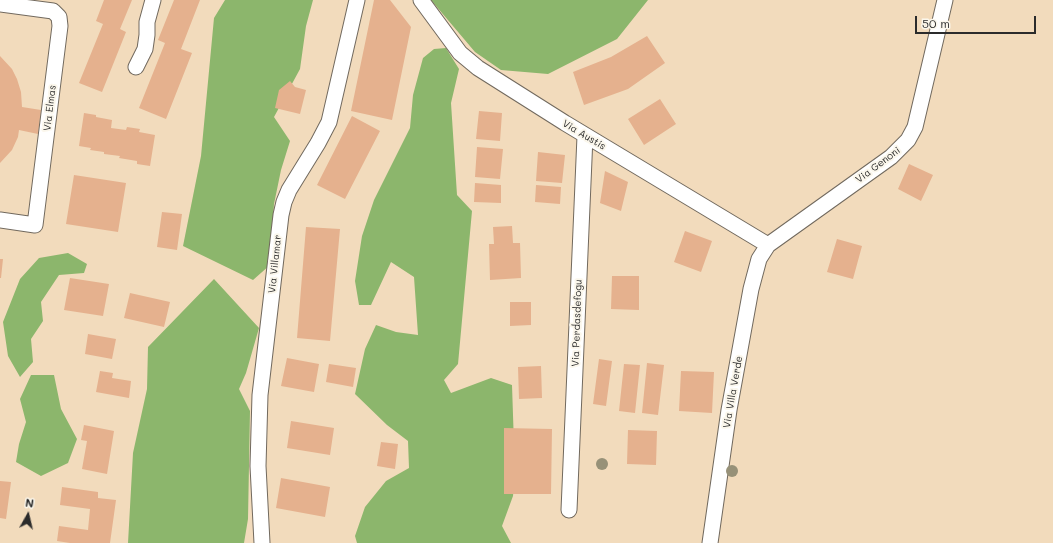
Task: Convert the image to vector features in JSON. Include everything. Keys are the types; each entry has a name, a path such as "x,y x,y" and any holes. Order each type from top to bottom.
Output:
{"street":[{"path":"136,68 145,49 147,22 153,0"},
{"name":"Via Villamar","path":"262,543 258,466 260,395 281,215 288,190 318,144 329,122 357,0"},
{"name":"Via Austis","path":"421,0 460,53 468,61 585,136 768,245"},
{"name":"Via Genoni","path":"768,245 894,154 908,140 916,127 945,0"},
{"name":"Via Elmas","path":"0,4 53,12 59,17 60,26 35,225 0,220"},
{"name":"Via Perdasdefogu","path":"570,510 585,136"},
{"name":"Via Villa Verde","path":"710,543 729,410 751,289 759,259 768,245"}],"green space":[{"path":"225,0 313,0 306,26 300,69 274,117 290,141 281,170 274,204 270,265 253,280 183,246 201,156 214,18"},
{"path":"431,0 648,0 617,39 548,74 501,70 475,52"},
{"path":"446,48 459,69 451,103 457,195 472,211 458,364 444,380 451,393 491,378 512,385 515,475 513,496 502,526 511,543 357,543 355,536 365,507 386,481 409,468 408,441 387,425 355,394 365,349 376,325 396,332 418,335 414,277 391,262 371,305 359,305 355,281 362,236 374,200 410,128 413,95 423,58 434,49"},
{"path":"68,253 87,264 84,273 59,275 41,302 43,321 31,339 33,362 20,377 8,356 3,322 20,279 39,258"},
{"path":"214,279 259,328 246,373 239,389 250,411 248,519 244,543 128,543 133,453 147,389 148,347"},
{"path":"31,375 54,375 61,409 77,439 68,463 41,476 16,462 19,444 26,422 20,399"}],"building":[{"path":"104,0 132,0 120,29 126,32 102,92 79,83 103,24 96,21"},
{"path":"174,0 200,0 181,49 192,53 166,119 139,108 165,43 158,40"},
{"path":"374,0 390,0 411,27 392,120 351,111"},
{"path":"647,36 665,63 628,89 584,105 573,72 611,57"},
{"path":"0,56 12,69 17,79 21,92 22,107 41,110 38,134 19,130 18,137 12,150 0,163"},
{"path":"290,81 295,87 306,90 300,114 275,108 279,90"},
{"path":"660,99 676,124 644,145 628,119"},
{"path":"479,111 502,113 500,141 476,139"},
{"path":"84,113 112,120 111,128 126,130 127,127 140,129 139,132 155,135 150,166 137,164 137,161 119,158 120,156 104,154 104,152 90,150 91,148 79,146"},
{"path":"352,116 380,131 345,199 317,185"},
{"path":"477,147 503,149 500,179 475,177"},
{"path":"538,152 565,155 562,183 536,181"},
{"path":"909,164 933,175 921,201 898,189"},
{"path":"605,171 628,182 621,211 600,203"},
{"path":"74,175 126,183 118,232 66,224"},
{"path":"475,183 501,185 501,203 474,202"},
{"path":"536,185 561,187 560,204 535,202"},
{"path":"162,212 182,214 177,250 157,247"},
{"path":"512,226 513,243 520,243 521,278 490,280 489,244 494,244 493,227"},
{"path":"306,227 340,229 330,341 297,338"},
{"path":"685,231 712,241 701,272 674,262"},
{"path":"837,239 862,246 853,279 827,272"},
{"path":"0,259 3,259 1,278 0,278"},
{"path":"612,276 639,276 639,310 611,309"},
{"path":"70,278 109,284 103,316 64,310"},
{"path":"130,293 170,302 164,327 124,318"},
{"path":"510,302 531,302 531,325 510,326"},
{"path":"88,334 116,339 112,359 85,354"},
{"path":"287,358 319,364 314,392 281,386"},
{"path":"599,359 612,361 606,406 593,404"},
{"path":"647,363 664,365 658,415 642,413"},
{"path":"329,364 356,368 353,387 326,382"},
{"path":"624,364 640,365 635,413 619,411"},
{"path":"541,366 542,398 519,399 518,367"},
{"path":"100,371 113,373 112,378 131,381 129,398 96,392"},
{"path":"681,371 714,372 712,413 679,411"},
{"path":"291,421 334,428 330,455 287,448"},
{"path":"84,425 114,431 107,474 82,469 87,441 81,440"},
{"path":"504,428 552,429 551,494 504,494"},
{"path":"628,430 657,431 656,465 627,464"},
{"path":"381,442 398,444 395,469 377,466"},
{"path":"281,478 330,487 325,517 276,508"},
{"path":"0,481 11,482 6,519 0,518"},
{"path":"62,487 98,492 98,498 116,500 110,543 70,543 57,541 59,526 88,530 90,509 60,505"}]}
